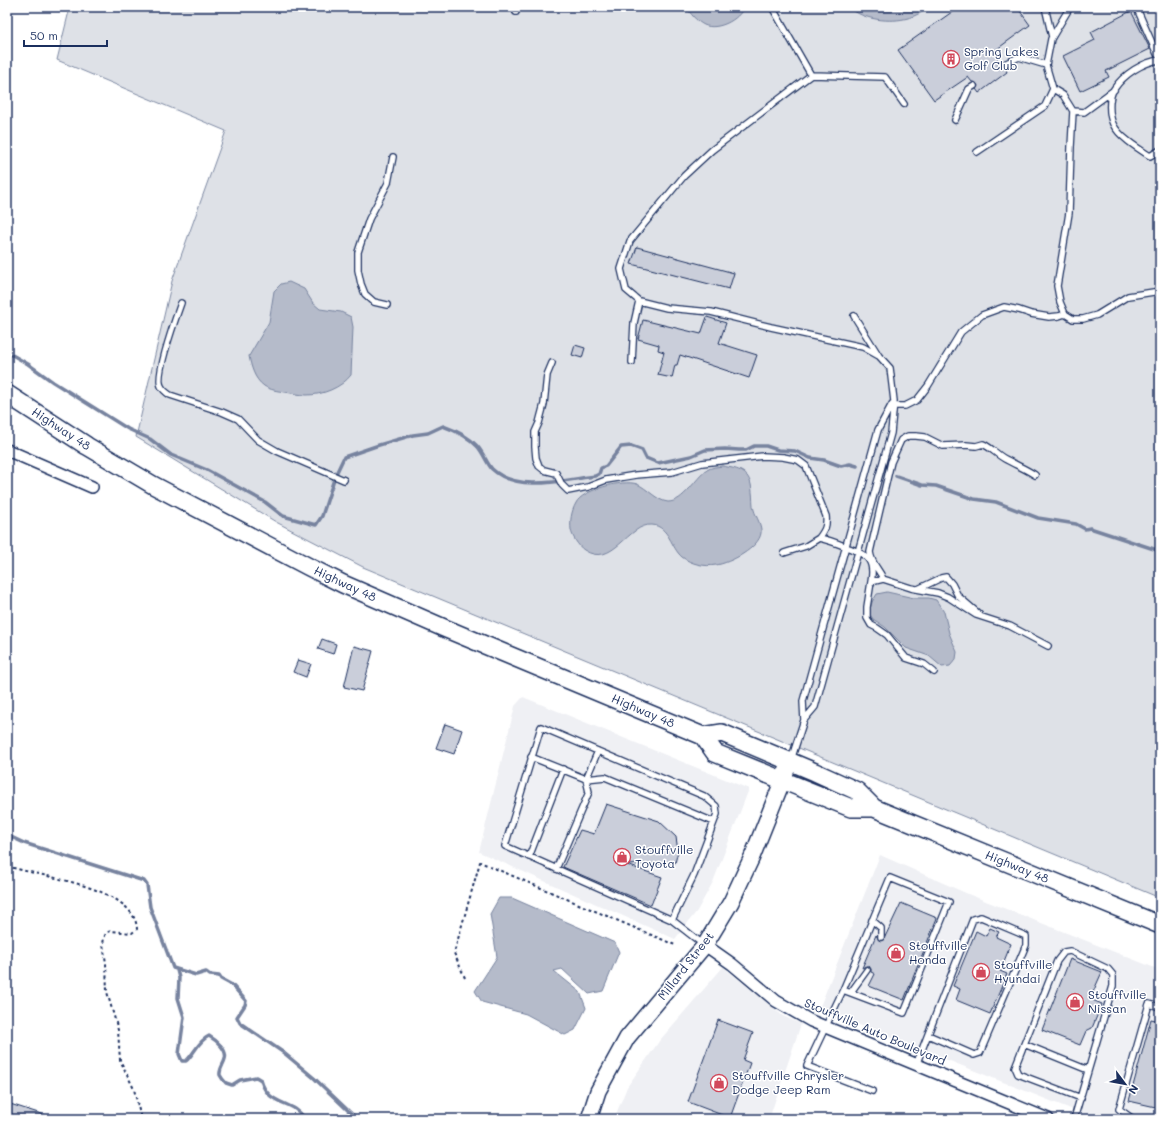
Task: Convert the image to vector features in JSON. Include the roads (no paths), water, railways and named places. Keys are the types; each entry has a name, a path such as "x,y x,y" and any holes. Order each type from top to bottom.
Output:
{"main road":[{"name":"Highway 48","path":"7,394 87,446 153,485 316,571 444,628 703,736 715,752 851,808 874,808 1160,925"},
{"name":"Highway 48","path":"703,736 722,733 857,791 874,808"}],"street":[{"path":"7,450 92,487"},
{"name":"Millard Street","path":"589,1119 598,1091 627,1038 705,945 731,902 752,856 790,762"},
{"name":"Stouffville Auto Boulevard","path":"705,945 732,964 776,1001 796,1013 826,1027 1048,1119"}],"lane":[{"path":"772,7 811,75"},
{"path":"1045,7 1052,37"},
{"path":"977,152 1045,106 1053,89 1046,65 1052,37 1070,7"},
{"path":"1073,111 1084,112 1114,90 1129,74 1149,62 1160,59 1138,11 1134,7"},
{"path":"1002,65 1020,57 1046,65"},
{"path":"879,356 863,347 711,312 667,308 639,302 626,290 621,269 630,241 684,176 712,150 811,75 885,78 904,104"},
{"path":"954,120 970,89 974,86"},
{"path":"1053,89 1063,95 1073,111 1070,213 1056,286 1065,314 1073,319 1084,319 1097,315 1128,296 1160,291"},
{"path":"1114,90 1109,108 1114,126 1128,142 1150,156 1160,150"},
{"path":"387,305 374,302 365,294 358,270 358,252 370,219 388,183 393,157"},
{"path":"181,302 160,372 160,386 170,395 222,412 238,419 258,440 277,452 343,479"},
{"path":"632,362 634,323 639,302"},
{"path":"893,403 905,406 917,400 928,386 961,332 982,315 1004,306 1031,314 1050,317 1065,314"},
{"path":"804,720 815,707 891,433 893,403 890,368 879,356 854,316"},
{"path":"552,363 547,375 544,404 535,432 536,458 538,466 544,470 556,473 558,479 568,491 588,487 606,480 636,475 672,472 702,463 763,456 784,456 798,460 806,466 826,516 827,524 825,530 819,538 806,546 784,553"},
{"path":"790,762 804,720 803,701 878,430 893,403"},
{"path":"883,579 881,573 876,570 871,560 870,552 891,462 901,440 908,436 916,436 925,437 943,446 976,446 983,444 992,449 999,456 1036,475"},
{"path":"819,538 846,546 863,553 867,557 872,569 867,612 867,618 871,625 887,635 906,658 924,664 934,672"},
{"path":"918,589 946,577 952,584 958,596 983,617"},
{"path":"871,582 883,579 938,593 948,597 968,611 1010,626 1048,646"},
{"path":"672,920 694,875 717,814 716,806 704,796 541,727 505,846 672,920 705,945"},
{"path":"556,869 589,792 586,779 598,751"},
{"path":"531,757 586,779 605,777 714,822"},
{"path":"529,857 563,769"},
{"path":"843,990 904,1013 949,902 890,878 843,990 808,1066 872,1091"},
{"path":"916,1064 973,919 981,917 1026,936 1026,945 980,1053 974,1055 928,1035"},
{"path":"872,920 881,928 881,937"},
{"path":"1074,1119 1113,986 1113,975 1108,969 1070,951 1064,952 1058,961 1015,1067 1018,1074 1080,1098"},
{"path":"851,992 866,970"},
{"path":"1133,1119 1119,1109 1149,1004 1160,1007"},
{"path":"1024,1044 1088,1070"}],"water":[{"path":"686,7 744,7 733,20 715,27 701,23"},
{"path":"849,7 931,7 911,17 885,20 869,18 861,15"},
{"path":"289,282 304,289 313,303 320,309 341,312 351,317 353,327 351,375 337,387 319,394 304,395 271,389 266,387 258,380 252,368 249,356 269,322 274,291 281,284"},
{"path":"722,466 734,468 747,475 751,485 753,508 761,530 759,539 755,544 736,558 722,564 712,566 690,561 678,553 662,529 658,526 652,525 643,526 612,550 603,554 594,554 584,550 573,535 571,530 571,520 574,506 580,498 594,490 613,484 631,483 641,486 664,501 674,501 684,494 707,470"},
{"path":"887,592 914,598 929,598 936,600 944,612 949,633 957,652 956,659 950,666 942,667 929,656 906,648 885,627 873,619 869,613 872,602 877,594"},
{"path":"499,898 512,898 615,943 619,952 603,991 589,994 562,969 554,971 580,992 586,1008 575,1030 565,1035 526,1014 482,1002 475,991 497,957 490,914"}],"waterway":[{"path":"7,352 128,429 150,439 171,455 207,470 265,502 283,516 316,525 322,516 335,476 344,457 413,435 428,433 443,426 461,434 474,443 479,448 492,469 502,476 514,481 527,483 555,482 595,476 599,474 601,468 606,466 621,447 631,446 642,450 646,458 658,463 691,456 705,450 746,450 754,446 766,446 778,450 795,451 810,458 824,460 841,466 850,464 857,466"},
{"path":"896,476 922,485 936,486 974,499 996,502 1038,518 1076,524 1085,529 1090,528 1160,551"},
{"path":"7,835 24,843 144,881 147,885 150,907 173,968 196,975 206,972 210,975 219,976 221,979 232,985 246,1001 237,1017 240,1023 284,1053 314,1078 357,1119"},
{"path":"177,970 179,978 178,998 184,1017 179,1054 182,1061 186,1061 199,1044 209,1036 218,1043 225,1052 225,1059 220,1076 226,1083 232,1085 240,1080 256,1077 261,1080 264,1089 269,1095 294,1108 305,1119"}],"place":[{"name":"Spring Lakes Golf Club","path":"951,59"},
{"name":"Stouffville Toyota","path":"622,857"},
{"name":"Stouffville Honda","path":"896,953"},
{"name":"Stouffville Hyundai","path":"981,972"},
{"name":"Stouffville Nissan","path":"1075,1002"},
{"name":"Stouffville Chrysler Dodge Jeep Ram","path":"719,1083"}]}
